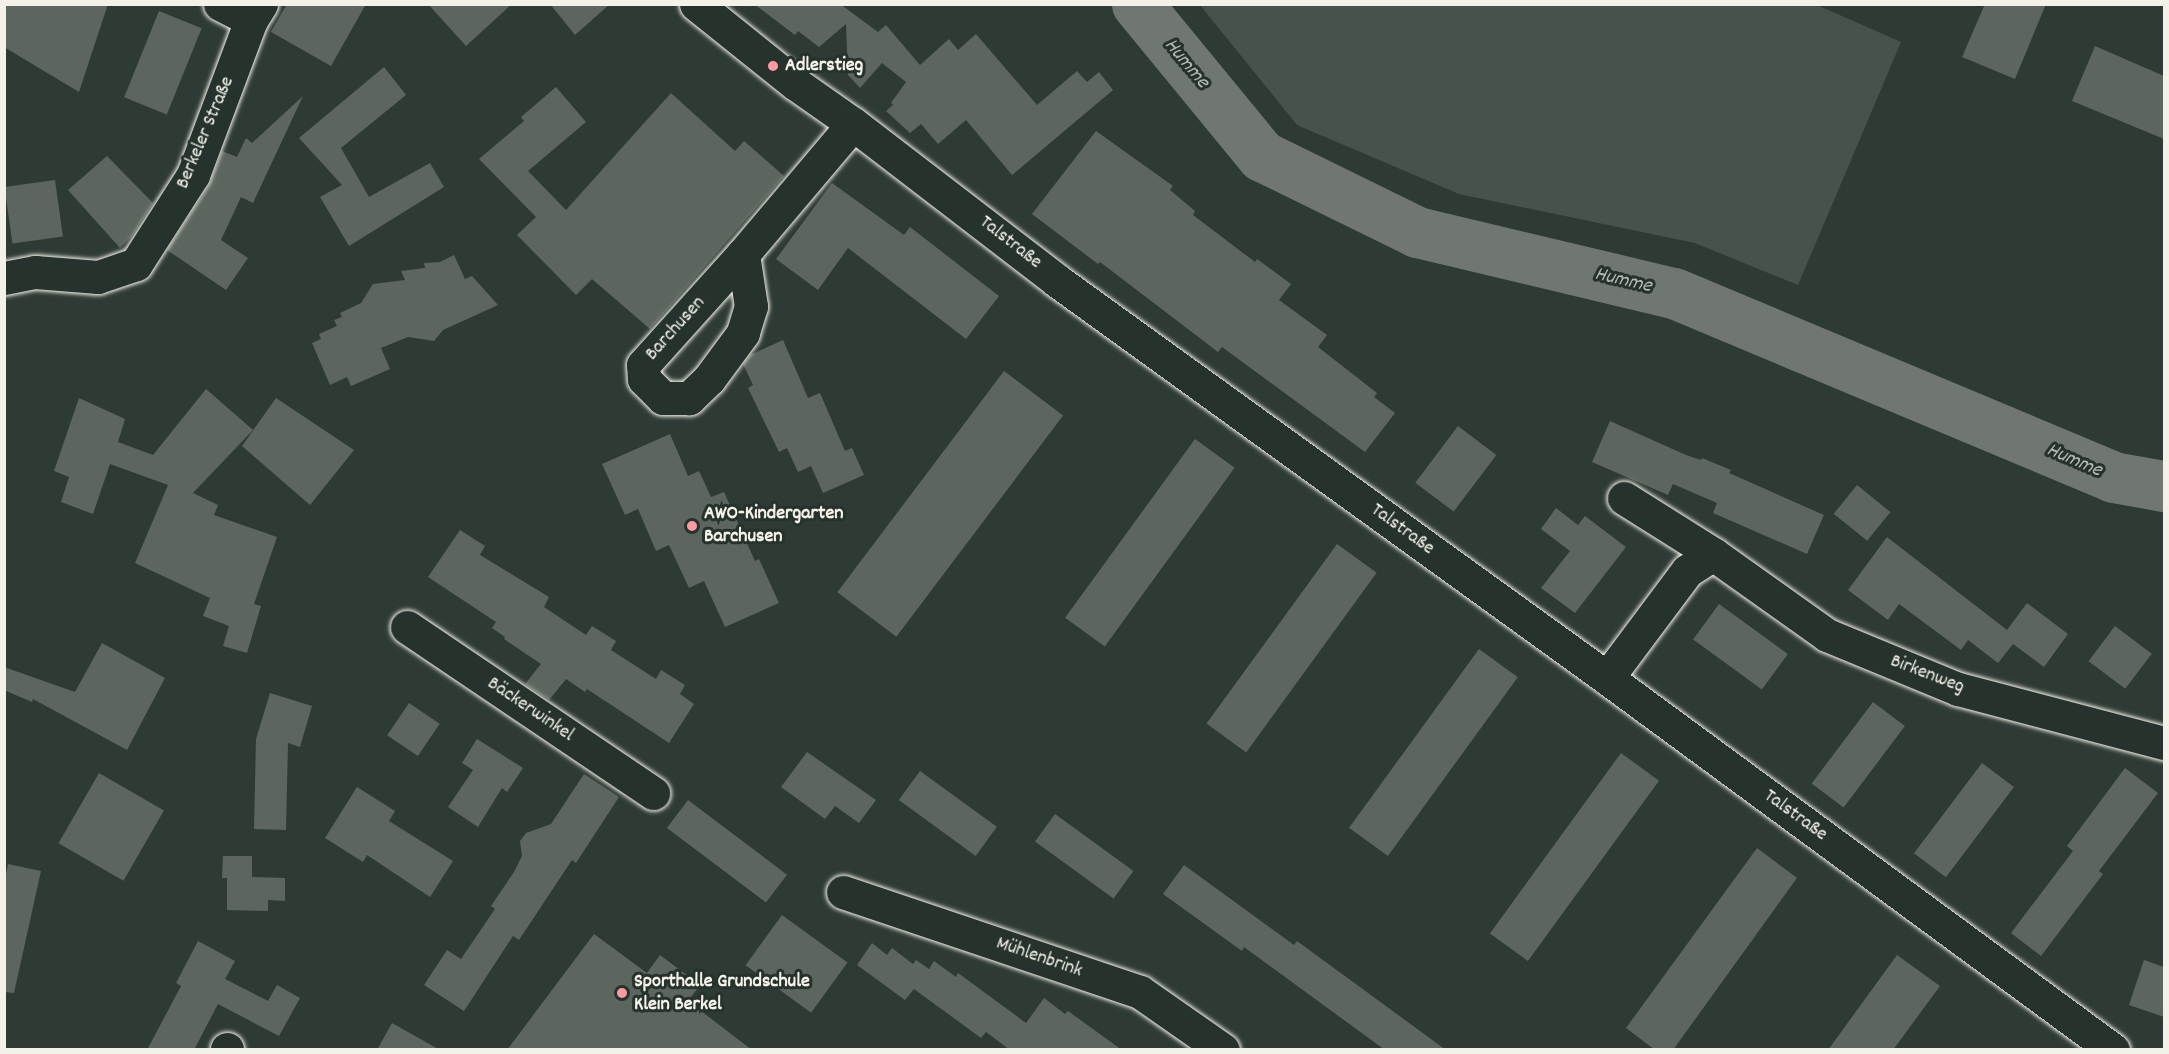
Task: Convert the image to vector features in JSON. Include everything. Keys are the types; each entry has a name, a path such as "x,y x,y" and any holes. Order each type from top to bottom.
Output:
{"street":[{"path":"220,4 256,12"},
{"name":"Talstraße","path":"696,4 796,84 853,124 1056,280 1607,678 2113,1050"},
{"name":"Berkeler Straße","path":"4,278 35,272 98,277 136,264 193,175 256,12"},
{"path":"743,254 853,124"},
{"name":"Birkenweg","path":"1624,498 1713,554 1827,635 1958,689 2164,743"},
{"path":"1607,678 1687,571 1713,554"},
{"name":"Bäckerwinkel","path":"407,627 653,793"},
{"name":"Mühlenbrink","path":"843,892 1140,992 1223,1050"}],"shaded area":[{"path":"1200,5 1817,5 1901,42 1798,285 1695,243 1459,194 1297,125"}],"building":[{"path":"4,4 108,4 79,92 4,47"},
{"path":"287,4 366,4 331,66 271,32"},
{"path":"428,4 512,4 466,46"},
{"path":"550,4 610,4 575,35"},
{"path":"754,4 840,4 878,32 886,25 920,65 949,39 958,50 976,34 1037,105 1077,71 1087,82 1099,72 1113,90 1012,175 966,120 938,144 921,124 910,133 886,111 893,105 891,103 906,82 882,63 860,88 848,75 846,24 819,47 798,31 795,35"},
{"path":"1985,4 2046,4 2015,79 1962,57"},
{"path":"159,11 202,28 167,114 124,97"},
{"path":"2095,46 2164,76 2164,139 2072,101"},
{"path":"384,67 406,95 341,148 369,197 430,163 444,187 349,246 320,197 342,185 299,138"},
{"path":"556,87 586,122 528,171 566,210 671,93 735,151 744,141 784,176 650,329 592,279 576,295 517,235 536,217 479,159 524,121 521,117"},
{"path":"303,96 253,203 241,197 221,240 248,258 226,290 167,250 209,185 222,151 237,157 246,138 252,143"},
{"path":"1096,131 1173,186 1170,190 1195,211 1193,215 1255,262 1257,259 1291,284 1279,300 1327,335 1318,347 1377,393 1374,397 1395,413 1365,452 1222,347 1218,352 1100,262 1098,264 1032,214"},
{"path":"107,156 153,203 132,236 120,248 68,190"},
{"path":"55,180 63,236 12,244 4,187"},
{"path":"832,183 904,235 910,227 999,296 966,339 848,248 818,290 776,259"},
{"path":"454,255 465,279 472,276 498,305 443,330 434,341 408,337 381,348 390,369 351,386 347,377 330,385 312,343 321,339 319,334 337,326 334,320 342,317 340,313 361,303 373,284 405,280 401,271 425,268 424,263 440,262"},
{"path":"783,340 808,398 820,393 845,451 852,448 864,475 823,493 811,466 798,472 787,448 779,452 748,388 753,385 743,364 750,355"},
{"path":"1004,371 1063,416 896,637 837,592"},
{"path":"206,389 253,430 193,493 218,505 214,515 277,537 254,604 261,606 247,653 223,646 229,626 203,616 210,598 135,563 168,485 110,464 93,514 61,502 69,477 54,471 79,398 125,419 118,442 153,455"},
{"path":"276,398 354,450 310,505 242,446"},
{"path":"1610,421 1686,455 1701,460 1702,458 1731,470 1729,473 1824,515 1807,554 1713,513 1717,503 1673,484 1668,495 1592,462"},
{"path":"1458,426 1496,455 1454,512 1415,483"},
{"name":"AWO-Kindergarten Barchusen","path":"670,434 688,476 699,471 711,497 724,492 755,561 759,559 779,603 725,627 704,581 689,588 669,545 656,551 638,509 625,515 602,464"},
{"path":"1195,439 1235,468 1105,647 1065,618"},
{"path":"1857,485 1890,512 1867,541 1834,514"},
{"path":"1556,508 1578,525 1585,516 1626,547 1575,613 1541,588 1570,551 1541,529"},
{"path":"460,530 485,546 480,555 549,597 544,607 586,635 592,626 616,641 611,650 656,679 661,670 685,685 680,694 694,704 669,743 587,689 585,692 566,679 549,700 525,684 541,664 492,628 496,622 428,577"},
{"path":"1887,537 2007,630 2027,603 2068,634 2044,667 2013,644 1998,663 1968,640 1961,650 1899,604 1888,620 1848,590"},
{"path":"1337,544 1377,573 1246,752 1207,724"},
{"path":"1719,604 1788,654 1762,690 1693,640"},
{"path":"2115,626 2152,654 2125,689 2089,661"},
{"path":"102,643 165,678 127,750 33,699 32,702 4,690 4,667 75,692"},
{"path":"1479,649 1518,677 1388,856 1349,828"},
{"path":"270,693 312,706 300,747 288,743 286,830 254,829 256,739"},
{"path":"1873,702 1905,726 1844,808 1812,783"},
{"path":"409,703 440,724 418,756 387,735"},
{"path":"477,739 523,768 507,792 502,788 478,827 448,807 473,770 462,763"},
{"path":"807,752 876,800 859,823 835,806 825,819 781,787"},
{"path":"1621,753 1659,781 1528,961 1490,933"},
{"path":"1982,763 2014,787 1946,877 1914,853"},
{"path":"2125,768 2158,793 2099,871 2103,874 2041,956 2011,933 2073,851 2067,846"},
{"path":"920,771 997,827 976,856 899,800"},
{"path":"99,773 164,810 123,881 58,843"},
{"path":"584,774 619,797 576,863 572,860 519,940 513,936 464,1011 424,985 447,950 461,959 495,909 491,906 522,856 520,841 526,833 551,824"},
{"path":"357,787 395,811 389,821 453,861 430,897 367,855 363,862 325,838"},
{"path":"688,800 787,875 766,903 667,828"},
{"path":"1055,814 1133,871 1113,899 1035,842"},
{"path":"1757,848 1797,878 1673,1050 1655,1050 1626,1028"},
{"path":"223,856 252,856 252,877 285,878 285,901 268,900 268,911 227,910 227,878 222,878"},
{"path":"8,864 41,871 14,993 4,992 4,884"},
{"path":"1184,865 1294,945 1297,941 1446,1050 1385,1050 1244,947 1242,951 1163,894"},
{"path":"782,915 848,963 811,1013 746,965"},
{"name":"Sporthalle Grundschule Klein Berkel","path":"594,934 647,973 660,955 700,985 688,1001 752,1050 507,1050"},
{"path":"198,941 235,961 225,979 268,1001 277,985 300,998 279,1036 218,1004 194,1050 147,1050 181,986 176,983"},
{"path":"872,943 887,955 892,948 913,964 916,960 929,969 934,961 956,977 958,973 1026,1023 1044,998 1065,1014 1068,1011 1122,1050 1010,1050 986,1032 981,1038 914,989 905,1000 857,965"},
{"path":"1897,955 1940,986 1893,1050 1828,1050"},
{"path":"2144,960 2164,967 2164,1017 2129,1005"},
{"path":"392,1023 440,1050 377,1050"}],"waterway":[{"name":"Humme","path":"1137,4 1262,156 1417,232 1674,293 2113,477 2164,486"}],"place":[{"name":"Adlerstieg","path":"773,66"},
{"name":"AWO-Kindergarten Barchusen","path":"692,526"},
{"name":"Sporthalle Grundschule Klein Berkel","path":"622,993"}]}
